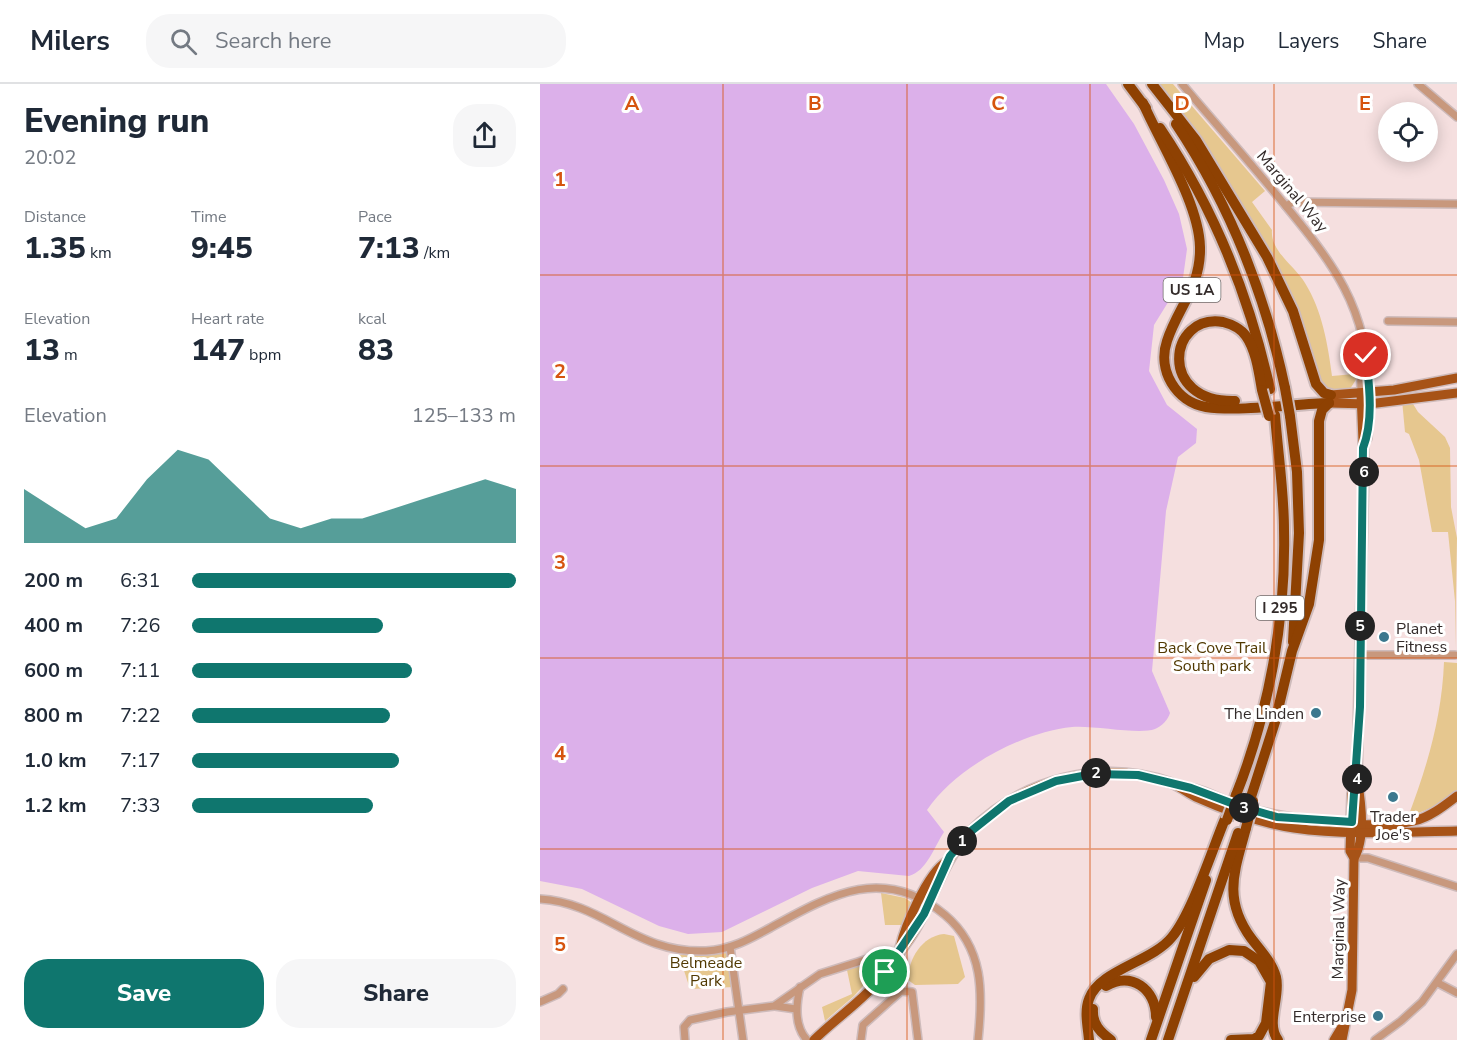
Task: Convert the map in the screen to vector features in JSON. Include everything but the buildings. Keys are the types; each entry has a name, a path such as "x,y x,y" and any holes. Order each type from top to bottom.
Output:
{"highway":[{"name":"I 295","path":"1128,84 1187,169 1222,238 1248,305 1278,453 1284,529 1279,624 1260,718 1226,820"},
{"name":"I 295","path":"1150,84 1199,161 1232,223 1263,303 1290,416 1297,472 1299,533 1292,651 1267,750 1244,826 1169,1038"},
{"path":"1150,84 1196,140 1267,257 1293,311 1316,384 1330,399"},
{"name":"US 1A","path":"1143,104 1191,207 1200,244 1194,284 1169,335 1164,352 1165,367 1172,385 1185,398 1205,407 1330,399"},
{"path":"1266,390 1249,341 1237,328 1226,323 1208,322 1197,327 1184,340 1178,357 1181,375 1189,386 1205,396 1229,401 1330,399"},
{"path":"1292,651 1309,604 1316,561 1320,505 1319,421 1322,410 1330,399"},
{"path":"1151,1039 1226,820"},
{"path":"1089,1040 1087,1011 1089,998 1095,988 1154,953 1173,937 1226,820"},
{"path":"1244,826 1232,894 1239,918 1275,974 1277,998 1272,1026 1278,1040"},
{"path":"1186,990 1204,963 1220,953 1229,950 1244,951 1259,961 1271,982 1266,1023 1259,1036 1254,1039 1231,1040"},
{"path":"1112,1040 1100,1032 1092,1012 1095,998 1112,982 1135,981 1147,990 1156,1006 1156,1024"}],"main road":[{"name":"US 1A","path":"1365,399 1457,378"},
{"name":"US 1A","path":"1330,399 1457,393"},
{"name":"Marginal Way","path":"1347,1040 1354,1012 1352,999 1354,858 1359,851 1356,828 1363,448 1367,437 1365,399"},
{"path":"814,1040 861,999 885,972 909,939 925,900 946,862 970,832 998,808 1019,795 1056,781 1082,775 1119,773 1147,776 1180,787 1216,806 1265,822 1293,828 1457,831"},
{"path":"1356,828 1415,820 1435,812 1457,796"},
{"name":"Marginal Way","path":"1342,1040 1352,999"},
{"path":"1334,1040 1347,1017"}],"street":[{"path":"1418,84 1457,117"},
{"name":"Marginal Way","path":"1186,86 1333,265 1349,298 1366,355 1365,399"},
{"path":"1286,206 1293,202 1457,204"},
{"path":"1388,321 1457,322"},
{"path":"1360,655 1456,655"},
{"path":"1354,858 1368,858 1457,887"},
{"path":"540,898 582,908 634,937 661,946 693,951 730,947 823,900 851,890 883,887 909,892 925,900 956,925 976,960 982,990 978,1040"},
{"path":"730,947 743,1040"},
{"path":"1375,1040 1410,1015 1438,983 1457,954"},
{"path":"774,1006 829,970 877,956 885,972"},
{"path":"1438,983 1457,993"},
{"path":"800,987 796,1009 800,1029 807,1040"},
{"path":"540,1002 558,994 563,989"},
{"path":"861,1040 863,1025 901,991 912,992 918,1040"},
{"path":"685,1040 684,1027 690,1020 739,1010 774,1006 796,1009"}],"green space":[{"path":"1160,84 1173,84 1265,191 1252,202 1272,230 1272,238 1279,252 1301,277 1311,293 1323,328 1332,376 1354,374 1350,338 1352,339 1357,378 1350,389 1329,389 1319,381 1308,339 1279,270 1202,142"},
{"path":"1410,399 1418,412 1445,437 1450,448 1451,507 1457,538 1455,648 1455,601 1448,532 1432,532 1419,460 1409,434 1405,432 1402,400"},
{"path":"1444,662 1457,663 1457,791 1431,808 1408,817 1437,722"},
{"path":"881,893 905,898 912,903 904,925 885,925"},
{"path":"944,934 954,936 965,977 958,984 915,985 908,980 914,957 929,939"},
{"name":"Belmeade Park","path":"728,953 734,987 690,989 679,955"},
{"path":"874,961 879,965 878,969 854,996 825,1021 822,1007 852,994 847,970"}],"shaded area":[{"path":"540,84 1106,84 1134,124 1164,180 1179,214 1187,249 1183,278 1154,325 1149,371 1167,405 1197,429 1196,443 1178,457 1166,511 1152,671 1170,713 1160,726 1148,731 1072,727 1053,730 1012,744 954,780 927,810 944,832 925,864 915,873 909,876 858,871 812,888 722,932 688,934 659,926 582,889 540,881"}],"place":[{"name":"Planet Fitness","path":"1384,637"},
{"name":"The Linden","path":"1316,713"},
{"name":"Trader Joe's","path":"1393,797"},
{"name":"Enterprise","path":"1378,1016"}],"route":[{"path":"885,972 924,914 946,869 946,862 970,832 1009,801 1030,790 1056,781 1072,776 1093,774 1138,775 1191,788 1277,817 1352,822 1352,794 1357,779 1360,707 1363,448 1367,437 1369,404 1366,355"}],"park label":[{"name":"Back Cove Trail South park","path":"1212,656"}]}
